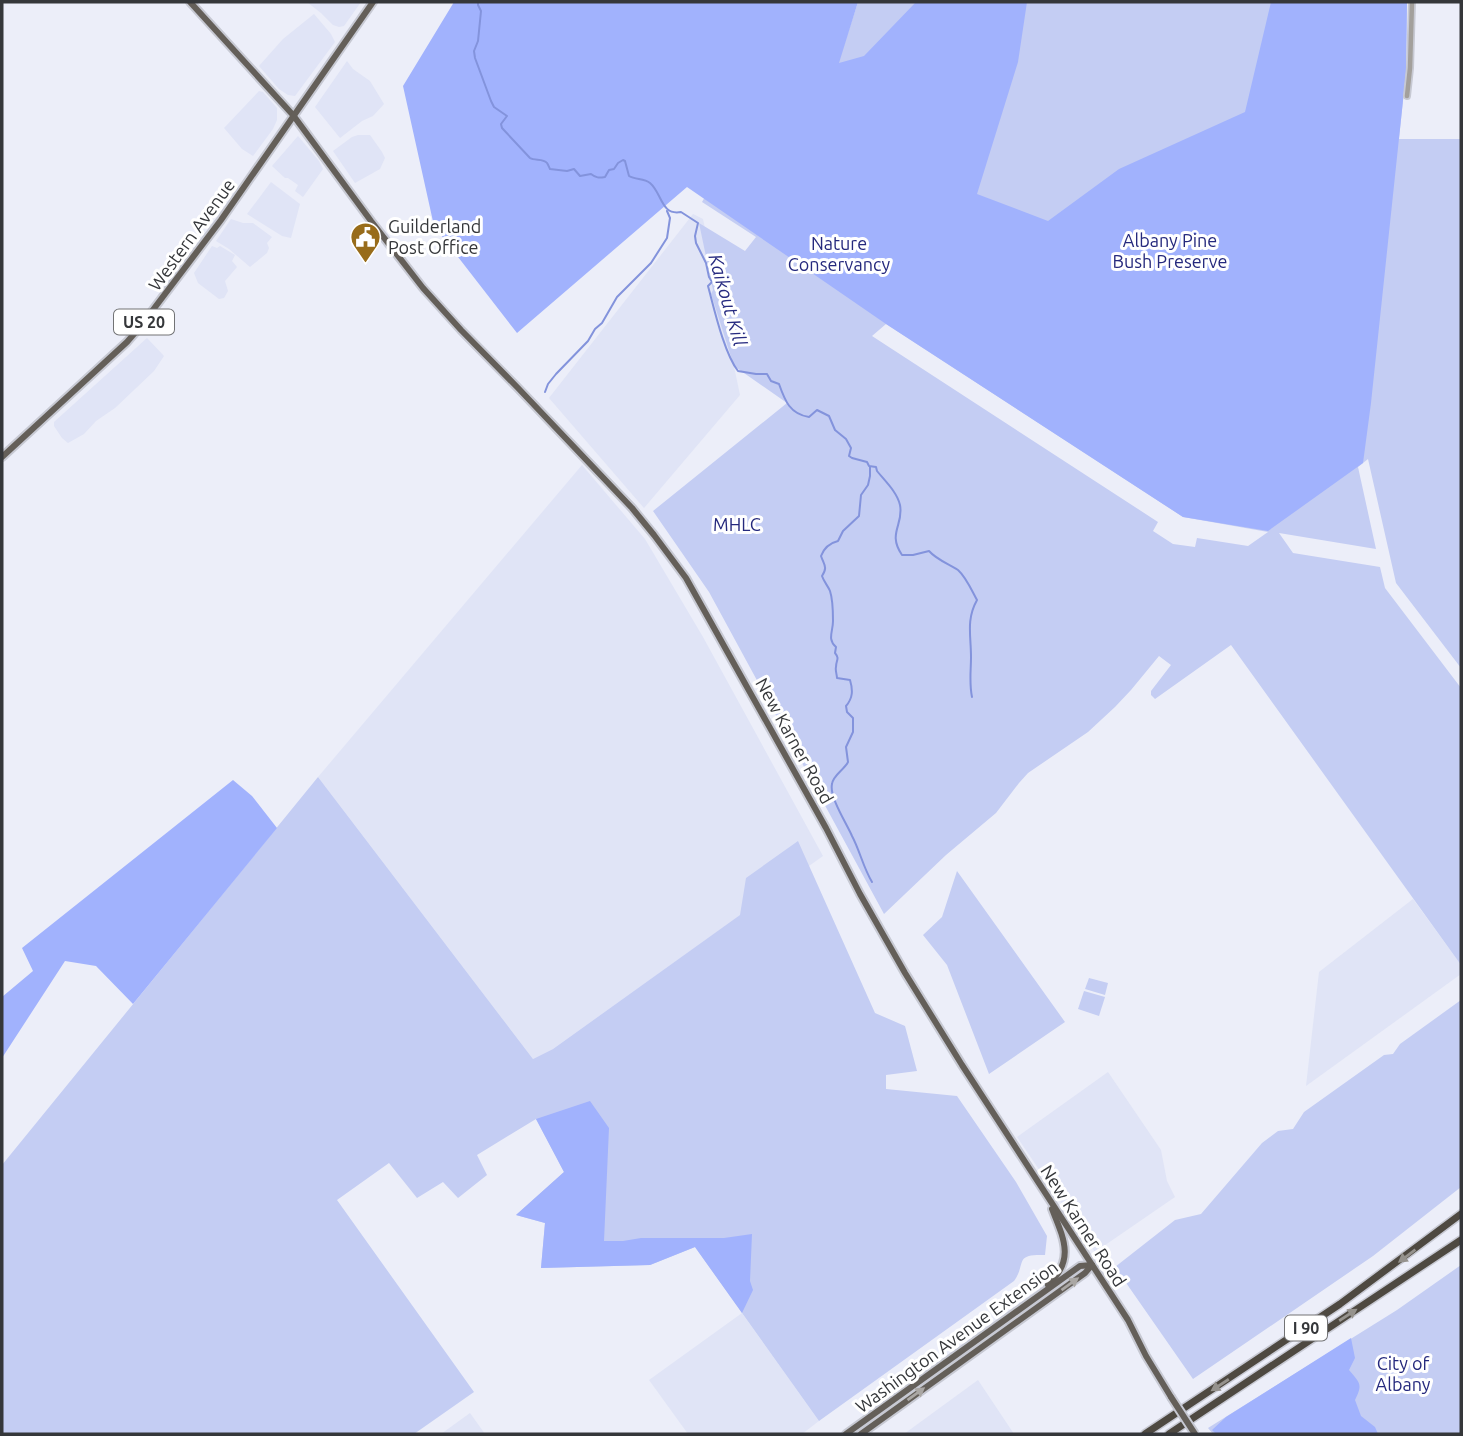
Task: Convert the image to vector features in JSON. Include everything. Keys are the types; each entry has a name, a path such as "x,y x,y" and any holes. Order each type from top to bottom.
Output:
{"highway":[{"name":"I 90","path":"1145,1434 1340,1304 1461,1214"},
{"name":"I 90","path":"1169,1434 1461,1240"}],"main road":[{"name":"New Karner Road","path":"190,2 293,116 423,288 632,508 686,578 895,957 1128,1320 1146,1356 1195,1434"},
{"name":"Western Avenue","path":"2,457 127,342 204,244 373,2"},
{"path":"1019,1310 1055,1278 1064,1262 1063,1237 1046,1195"},
{"name":"Washington Avenue Extension","path":"846,1434 1080,1266 1092,1265"},
{"name":"Washington Avenue Extension","path":"861,1434 1085,1273 1092,1265"}],"street":[{"path":"1407,96 1412,2"}],"shaded area":[{"path":"307,2 361,2 344,26 339,27 333,25"},
{"path":"314,14 335,42 295,96 288,95 279,89 259,66 283,39"},
{"path":"347,61 370,81 384,104 373,116 340,138 315,107"},
{"path":"259,91 277,108 277,120 253,156 242,149 224,128"},
{"path":"358,135 370,135 385,158 380,169 355,183 333,151"},
{"path":"298,136 323,169 303,197 295,191 298,185 272,166"},
{"path":"271,182 300,204 291,238 282,236 247,214"},
{"path":"693,214 703,219 740,395 644,508 549,398"},
{"path":"231,219 253,223 272,237 267,243 267,253 250,267 216,241"},
{"path":"212,246 220,246 235,255 232,261 237,267 225,281 228,291 224,298 219,299 198,283 194,273"},
{"path":"147,338 164,356 154,371 84,434 68,443 54,426 54,422"},
{"path":"582,465 645,539 703,637 823,856 553,1049 533,1059 318,777"},
{"path":"1413,899 1461,965 1461,974 1306,1086 1319,972"},
{"path":"1108,1072 1161,1150 1167,1181 1175,1197 1095,1252 1017,1137"},
{"path":"742,1313 819,1421 802,1434 688,1434 649,1380"},
{"path":"978,1380 1014,1434 904,1434"},
{"path":"470,1413 485,1434 441,1434"}],"green space":[{"name":"Nature Conservancy","path":"454,2 858,2 839,63 864,56 916,2 1027,2 1018,62 977,194 1048,221 1119,169 1245,112 1271,2 1407,2 1406,72 1363,463 1268,531 1183,517 886,324 687,187 517,333 434,226 403,86"},
{"name":"Albany Pine Bush Preserve","path":"858,2 1407,2 1406,72 1399,139 1461,139 1461,668 1396,583 1368,459 1358,467 1376,549 1279,533 1293,553 1380,567 1385,588 1461,688 1461,965 1231,645 1155,699 1151,691 1171,665 1159,656 1115,707 1088,732 1028,773 996,813 946,855 884,914 709,592 653,511 787,403 734,366 711,294 713,290 699,223 745,251 756,237 702,202 838,63","holes":["886,324 1183,517 1268,532 1248,546 1197,538 1195,547 1173,544 1153,531 1158,522 872,336"]},
{"path":"318,777 533,1059 553,1049 740,915 746,878 798,841 875,1013 905,1026 917,1071 886,1075 886,1089 957,1096 1016,1182 1047,1236 1045,1255 1025,1258 1014,1281 819,1421 695,1247 650,1265 541,1268 545,1223 516,1215 564,1172 536,1119 477,1155 487,1175 458,1198 443,1182 417,1198 389,1163 337,1200 474,1392 414,1434 2,1434 2,1165"},
{"path":"233,780 252,796 277,828 133,1004 96,966 65,961 2,1058 2,997 33,971 22,948"},
{"path":"957,871 1065,1022 989,1074 947,965 923,935 942,917"},
{"path":"1089,978 1108,983 1105,995 1085,989"},
{"path":"1084,991 1105,997 1099,1016 1078,1009"},
{"path":"1461,1000 1461,1187 1373,1256 1193,1379 1115,1267 1175,1220 1201,1214 1262,1143 1278,1131 1293,1129 1304,1112 1384,1055 1393,1054 1400,1044"},
{"path":"590,1101 609,1128 604,1241 724,1238 752,1234 750,1281 753,1290 742,1313 695,1247 650,1265 541,1268 545,1223 516,1215 564,1172 536,1119"},
{"name":"City of Albany","path":"1461,1265 1461,1434 1213,1434 1208,1428 1397,1310"},
{"path":"1351,1338 1355,1358 1349,1370 1360,1387 1355,1400 1361,1416 1375,1427 1378,1434 1216,1434 1212,1430 1226,1417"}],"waterway":[{"name":"Kaikout Kill","path":"478,2 481,11 475,58 494,107 507,116 501,124 502,128 530,158 545,161 550,169 574,169 580,176 591,174 605,177 609,170 623,160 629,176 650,183 669,211 681,212 698,223 696,243 712,282 708,286 720,330 738,371 767,374 771,381 779,384 786,401 797,413 809,417 817,410 829,416 835,430 846,439 851,448 849,456 876,467 896,496 901,512 896,541 902,555 929,551 964,576 977,600 971,614 970,628 972,697"},
{"path":"545,392 556,374 602,323 617,297 651,263 667,238 670,218 667,211"},
{"path":"870,467 868,485 861,495 859,516 821,556 825,568 822,576 832,602 831,638 838,658 837,678 850,680 852,691 846,706 847,712 853,718 853,732 846,747 848,762 834,778 832,789 872,882"}],"place":[{"name":"Guilderland Post Office","path":"365,264"}],"park label":[{"name":"MHLC","path":"737,525"}]}
